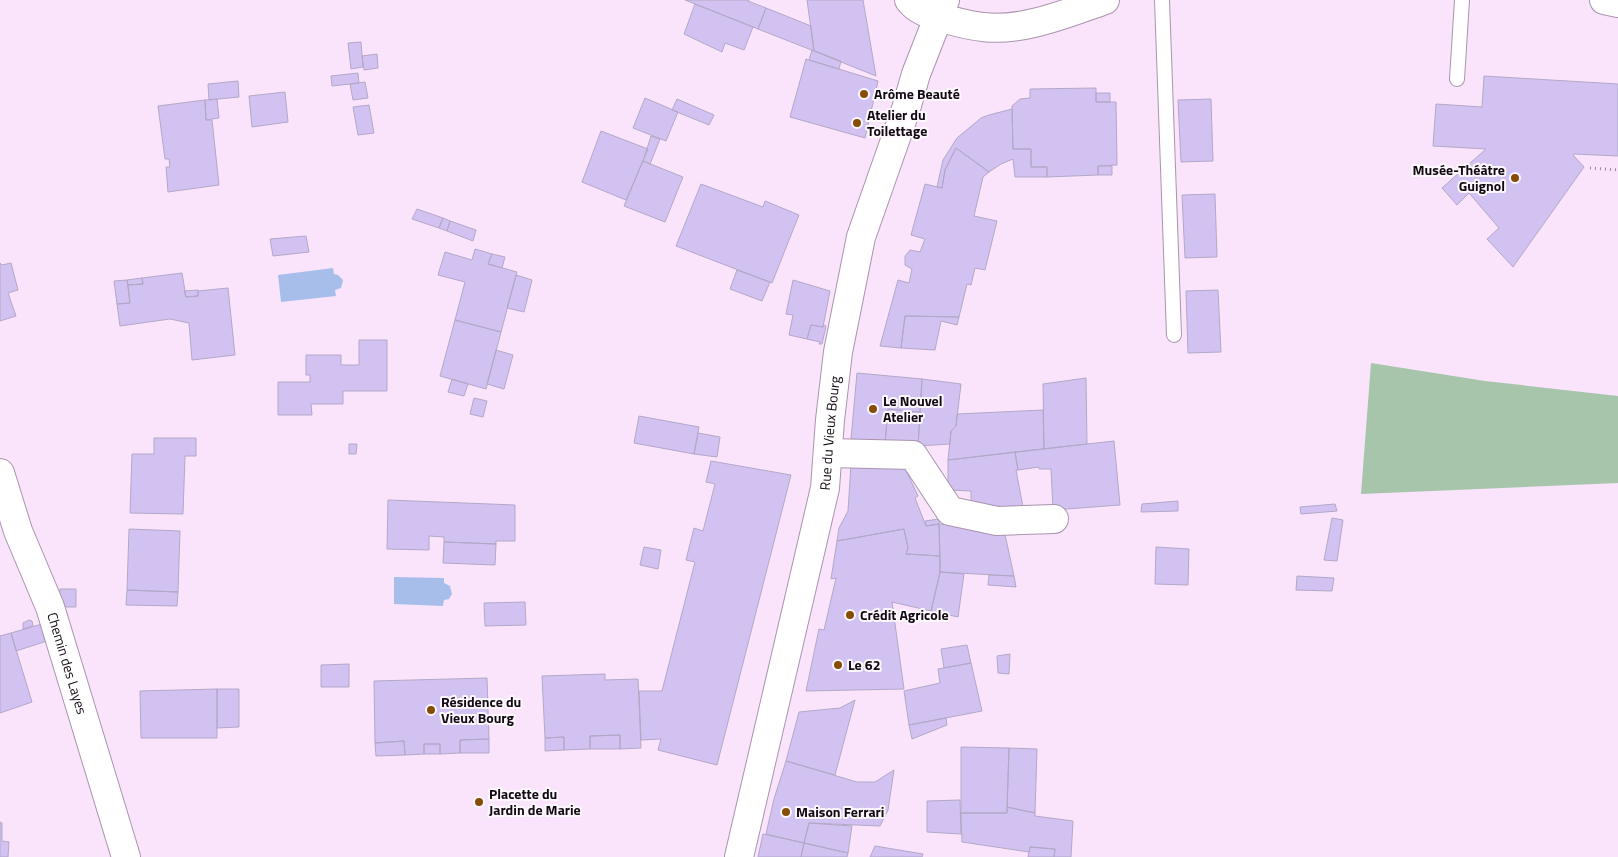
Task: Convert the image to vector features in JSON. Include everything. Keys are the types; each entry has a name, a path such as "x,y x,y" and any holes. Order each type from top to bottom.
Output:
{"street":[{"path":"909,0 914,7 942,8 983,27 1001,28 1049,19 1105,0"},
{"path":"1604,0 1618,2"},
{"name":"Rue du Vieux Bourg","path":"739,857 825,488 838,352 861,238 916,74 942,8"},
{"path":"828,452 913,455 950,511 997,521 1054,519"},
{"name":"Chemin des Layes","path":"0,472 18,531 50,607 126,857"}],"lane":[{"path":"1162,0 1174,335"},
{"path":"1457,79 1462,0"}],"path":[{"path":"1590,168 1618,170"}],"green space":[{"path":"1371,363 1485,381 1618,396 1618,483 1361,494"}],"water":[{"path":"333,268 334,274 343,280 341,288 335,290 336,296 281,302 278,275"},
{"path":"394,577 444,578 444,583 450,586 452,594 449,599 444,600 443,606 394,604"}],"building":[{"path":"685,0 749,0 766,8 758,29"},
{"path":"807,0 863,0 876,76 814,51"},
{"path":"695,4 753,27 744,50 725,43 722,52 684,34"},
{"path":"766,8 811,26 814,51 758,29"},
{"path":"361,42 363,67 351,69 348,43"},
{"path":"812,50 841,61 839,69 809,60"},
{"path":"377,54 378,68 364,70 362,56"},
{"path":"806,59 878,81 865,138 790,117"},
{"path":"358,73 359,83 332,86 331,76"},
{"name":"Musée-Théâtre Guignol","path":"1484,76 1618,84 1618,156 1573,155 1584,167 1513,267 1487,239 1499,228 1469,193 1457,205 1442,188 1486,149 1433,146 1436,104 1482,107"},
{"path":"238,81 239,97 209,100 208,84"},
{"path":"365,82 368,98 353,100 350,84"},
{"path":"1096,88 1096,102 1116,102 1117,165 1098,166 1098,175 1047,177 1047,167 1031,167 1031,149 1013,149 1012,106 1020,99 1030,98 1030,89"},
{"path":"285,92 288,122 252,127 249,96"},
{"path":"1096,93 1110,93 1110,102 1096,102"},
{"path":"645,98 678,112 666,141 633,128"},
{"path":"217,99 219,118 206,120 205,100"},
{"path":"677,99 714,115 709,125 672,110"},
{"path":"1211,99 1213,161 1181,162 1178,100"},
{"path":"205,100 206,120 212,120 219,185 168,192 166,167 170,167 169,159 165,159 158,106"},
{"path":"369,105 374,133 358,135 353,107"},
{"path":"1012,109 1013,149 1031,149 1031,167 1047,167 1047,177 1015,177 1013,159 989,172 956,148 945,170 942,188 937,187 943,160 957,138 981,118"},
{"path":"601,131 648,149 626,200 582,182"},
{"path":"651,136 660,139 650,164 643,161"},
{"path":"956,148 989,172 983,177 974,216 997,221 985,270 975,268 971,285 967,284 959,317 905,316 901,348 880,346 898,280 909,283 912,269 905,265 905,256 910,250 920,252 925,239 911,235 925,184 942,188 945,170"},
{"path":"643,161 683,177 665,222 624,206"},
{"path":"1098,166 1112,166 1112,175 1098,175"},
{"path":"701,184 763,207 765,201 799,215 772,283 676,246"},
{"path":"1215,194 1217,257 1185,258 1182,195"},
{"path":"417,209 443,218 439,228 412,219"},
{"path":"443,218 450,221 447,231 439,228"},
{"path":"450,221 476,230 473,241 447,231"},
{"path":"306,236 309,252 273,256 270,239"},
{"path":"475,249 492,254 488,264 517,272 501,332 455,320 465,282 438,275 445,252 472,260"},
{"path":"492,254 505,257 502,268 488,264"},
{"path":"0,263 2,265 11,263 18,290 8,293 16,316 0,321"},
{"path":"737,270 770,282 762,301 730,289"},
{"path":"182,273 186,297 198,296 198,291 228,288 235,355 192,360 189,323 170,319 120,326 117,304 130,303 128,285 143,284 142,278"},
{"path":"516,275 532,280 524,312 507,308"},
{"path":"142,278 143,284 128,285 127,280"},
{"path":"127,280 130,303 117,304 114,281"},
{"path":"793,280 830,291 823,327 811,325 807,339 789,335 793,315 786,314"},
{"path":"198,290 198,296 186,297 184,291"},
{"path":"1218,290 1221,352 1188,353 1186,291"},
{"path":"905,316 959,317 957,325 941,321 935,350 901,348"},
{"path":"455,320 501,332 486,389 440,376"},
{"path":"811,325 826,326 822,344 807,339"},
{"path":"359,340 387,340 387,391 343,391 343,404 311,404 312,415 278,415 278,382 310,382 310,375 306,375 306,355 341,355 341,365 359,365"},
{"path":"496,350 513,355 504,389 487,384"},
{"path":"857,373 922,379 920,412 888,409 885,443 851,439"},
{"path":"1086,378 1087,444 1044,449 1043,384"},
{"path":"452,379 468,384 464,396 448,392"},
{"path":"922,379 961,384 956,426 951,431 950,444 918,446"},
{"path":"474,398 487,401 483,417 470,414"},
{"path":"888,409 920,412 918,446 885,443"},
{"path":"1043,410 1044,449 948,460 951,431 956,426 957,414"},
{"path":"639,416 699,427 694,454 634,443"},
{"path":"698,433 720,437 717,457 694,454"},
{"path":"154,438 196,438 196,456 185,456 183,514 130,513 132,454 154,454"},
{"path":"1114,441 1120,505 1053,510 1051,469 1039,469 1039,467 1018,470 1015,452"},
{"path":"349,444 357,444 356,454 349,454"},
{"path":"1015,452 1018,470 1016,470 1024,512 997,513 971,501 971,491 948,490 948,460"},
{"path":"711,461 791,475 717,765 658,750 661,739 641,740 639,691 662,691 695,562 686,560 694,528 703,531 715,484 706,482"},
{"path":"851,464 904,466 918,496 915,498 926,526 939,524 940,556 906,554 908,548 904,529 837,541 839,528 848,511"},
{"path":"388,500 515,505 515,541 496,541 496,544 444,542 444,537 429,536 429,550 387,549"},
{"path":"1178,501 1178,511 1141,512 1142,504"},
{"path":"1335,504 1337,511 1301,514 1300,507"},
{"path":"1332,518 1343,520 1337,561 1324,560"},
{"path":"939,519 939,524 926,526 925,521"},
{"path":"939,524 1004,530 1014,576 940,572"},
{"path":"129,529 180,531 178,592 127,590"},
{"path":"904,529 908,548 906,554 940,556 940,573 931,611 892,602 904,689 806,691 819,629 824,630 836,578 831,579 837,541"},
{"path":"444,542 496,544 495,565 443,563"},
{"path":"644,547 661,550 658,569 640,565"},
{"path":"1156,547 1189,549 1188,585 1155,584"},
{"path":"940,572 964,574 958,617 931,611"},
{"path":"989,575 1014,576 1016,587 988,585"},
{"path":"1297,576 1334,578 1332,591 1296,590"},
{"path":"60,589 76,589 76,607 59,607"},
{"path":"127,590 178,592 177,606 126,605"},
{"path":"525,602 526,625 485,626 484,603"},
{"path":"29,620 32,621 33,626 23,629 23,623"},
{"path":"42,624 47,641 16,651 11,633"},
{"path":"11,633 32,702 0,713 0,636"},
{"path":"967,645 971,663 944,668 941,649"},
{"path":"1010,654 1009,674 998,673 997,656"},
{"path":"971,663 982,711 909,725 904,691 940,683 938,669"},
{"path":"349,664 349,687 321,687 321,665"},
{"name":"Résidence du Vieux Bourg","path":"605,674 605,680 638,679 641,748 620,749 620,735 590,736 590,749 564,750 564,737 545,738 542,676"},
{"name":"Résidence du Vieux Bourg","path":"487,678 489,739 460,740 460,753 440,754 440,744 424,744 424,754 405,755 404,741 375,743 374,681"},
{"path":"217,689 217,738 141,738 140,691"},
{"path":"217,689 239,689 239,727 217,728"},
{"path":"855,700 835,775 786,761 799,712 840,708"},
{"path":"946,718 947,725 912,739 909,725"},
{"path":"620,735 620,749 590,749 590,736"},
{"path":"564,737 564,750 545,751 545,738"},
{"path":"489,739 489,753 460,753 460,740"},
{"path":"404,741 405,755 376,756 375,743"},
{"path":"424,744 440,744 440,754 424,754"},
{"path":"961,747 1009,748 1007,813 961,813"},
{"path":"1009,748 1037,749 1035,813 1007,807"},
{"path":"786,761 857,782 875,782 894,770 888,810 880,826 809,823 804,843 766,834 774,799"},
{"path":"960,800 961,834 927,832 927,801"},
{"path":"1007,807 1035,813 1035,816 1073,821 1071,857 1054,857 1055,849 1030,847 1029,852 962,842 961,813 1007,813"},
{"path":"0,822 2,823 2,841 9,842 8,857 0,857"},
{"path":"809,823 852,826 848,853 804,843"},
{"path":"763,834 804,843 801,857 758,857"},
{"path":"804,843 848,853 847,857 801,857"},
{"path":"875,846 923,854 922,857 870,857"},
{"path":"1030,847 1055,849 1054,857 1028,857"}],"place":[{"name":"Arôme Beauté","path":"864,94"},
{"name":"Atelier du Toilettage","path":"857,123"},
{"name":"Musée-Théâtre Guignol","path":"1515,178"},
{"name":"Le Nouvel Atelier","path":"873,409"},
{"name":"Crédit Agricole","path":"850,615"},
{"name":"Le 62","path":"838,665"},
{"name":"Résidence du Vieux Bourg","path":"431,710"},
{"name":"Placette du Jardin de Marie","path":"479,802"},
{"name":"Maison Ferrari","path":"786,812"}]}
